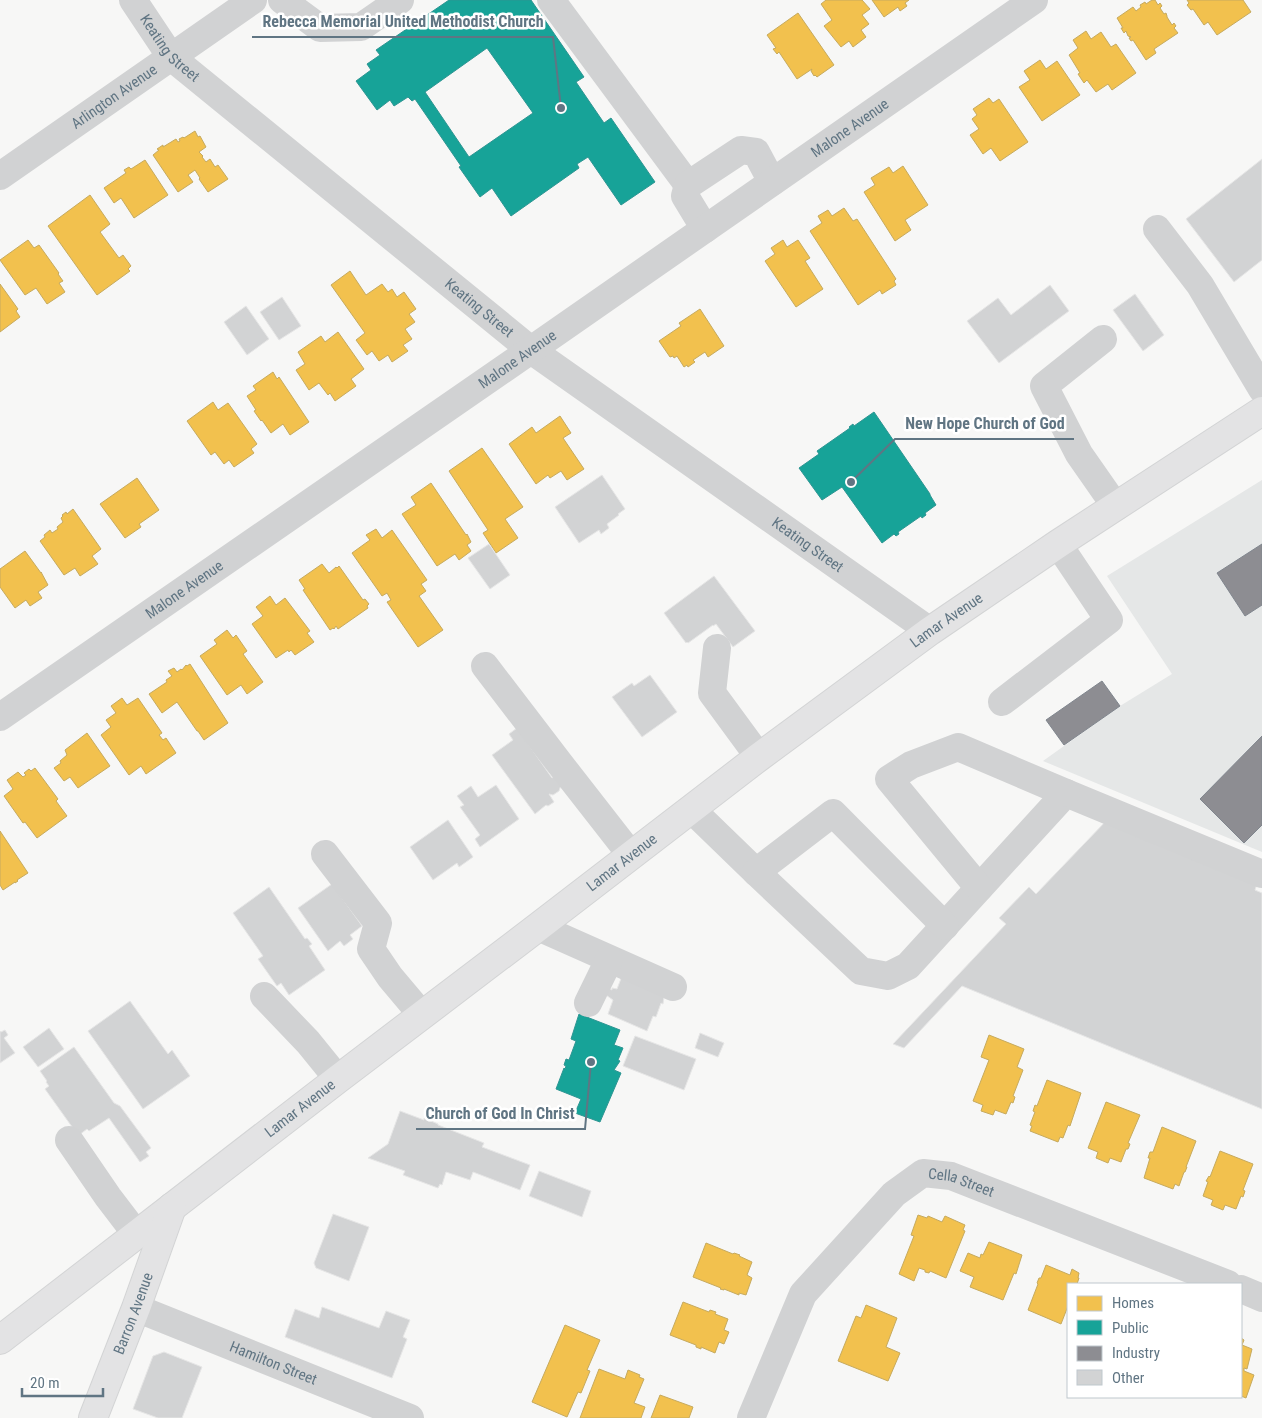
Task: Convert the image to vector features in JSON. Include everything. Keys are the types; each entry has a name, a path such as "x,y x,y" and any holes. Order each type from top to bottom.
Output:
{"main road":[{"name":"Lamar Avenue","path":"0,1340 760,757 930,632 1058,544 1262,411"},
{"name":"Barron Avenue","path":"93,1418 136,1308 172,1207"}],"street":[{"name":"Keating Street","path":"133,0 171,57 531,350 930,632"},
{"name":"Arlington Avenue","path":"0,176 253,0"},
{"path":"282,0 320,28 361,27 400,0"},
{"path":"551,0 688,185"},
{"name":"Malone Avenue","path":"0,716 1034,0"},
{"path":"705,229 685,196 688,185 741,150 756,152 772,182"},
{"path":"1156,229 1200,285 1262,390"},
{"path":"1103,339 1044,386 1079,454 1116,507"},
{"path":"1002,702 1110,620 1058,544"},
{"path":"718,648 712,693 760,757"},
{"path":"486,666 631,855"},
{"path":"979,888 889,780 911,765 958,746 1262,874"},
{"path":"691,809 861,971 888,976 908,966 1066,792"},
{"path":"756,872 833,813 945,926"},
{"path":"325,854 378,923 371,948 390,978 422,1015"},
{"path":"538,927 673,988"},
{"path":"588,1003 609,960"},
{"path":"264,996 308,1042 338,1079"},
{"path":"69,1140 137,1235"},
{"name":"Cella Street","path":"751,1418 802,1294 894,1194 923,1173 951,1176 1225,1283"},
{"path":"1242,1289 1262,1298"},
{"name":"Hamilton Street","path":"136,1308 410,1418"}],"shaded area":[{"path":"1262,480 1262,852 1043,761 1120,706 1172,674 1107,576"}],"building: Homes":[{"path":"826,0 862,0 870,9 862,15 869,24 861,30 866,37 853,47 849,41 841,47 824,26 832,20 821,4"},
{"path":"872,0 909,0 905,3 907,6 900,11 898,7 884,17"},
{"path":"1155,0 1158,5 1160,3 1162,6 1160,8 1164,14 1166,13 1172,25 1174,23 1176,26 1174,28 1178,33 1154,49 1156,53 1146,60 1133,40 1131,41 1129,38 1131,37 1128,36 1126,31 1124,33 1117,18 1133,7 1136,11 1141,7 1140,5"},
{"path":"1187,0 1243,0 1251,12 1217,35 1208,22 1204,25 1193,9 1191,10 1187,5 1189,3"},
{"path":"798,13 834,65 817,77 814,76 811,71 812,69 797,79 779,52 777,54 773,49 776,48 767,35"},
{"path":"1086,31 1091,39 1101,32 1111,47 1116,44 1136,73 1112,90 1108,84 1096,92 1087,80 1084,83 1069,55 1078,48 1073,40"},
{"path":"1040,60 1046,69 1057,61 1080,95 1042,121 1019,87 1030,80 1024,71"},
{"path":"989,98 993,103 999,99 1028,142 1000,161 991,148 983,154 970,135 979,129 972,119 977,115 973,109"},
{"path":"195,131 206,147 199,152 202,157 206,162 210,159 215,167 218,165 228,179 208,192 195,170 188,175 193,182 178,192 153,155 163,145 163,147 176,139 178,142 180,141 179,139"},
{"path":"145,160 168,195 134,218 121,198 114,203 104,188 126,173 124,170 129,167 131,169"},
{"path":"903,166 928,205 905,220 911,230 895,241 864,192 875,185 871,178 889,167 893,173"},
{"path":"90,195 110,224 100,232 119,258 123,255 131,266 128,269 130,271 97,295 48,226"},
{"path":"844,208 853,221 857,219 896,279 894,281 896,285 882,294 880,290 858,305 810,231 822,223 818,216 828,210 832,216"},
{"path":"28,240 34,248 39,245 63,281 59,283 65,292 47,304 36,288 25,295 0,260"},
{"path":"783,240 787,247 798,240 810,258 805,261 823,289 796,307 765,261 775,254 771,248"},
{"path":"350,271 366,295 382,284 388,292 392,289 397,297 404,292 416,309 409,314 415,322 405,329 412,339 403,345 408,351 392,362 388,355 379,361 372,351 367,355 356,340 365,333 331,285"},
{"path":"0,284 18,309 16,311 20,317 0,332"},
{"path":"700,309 724,346 708,357 705,352 693,360 695,362 688,367 687,365 684,367 677,356 674,358 673,356 670,357 659,341 681,326 679,323"},
{"path":"338,332 364,369 351,379 356,386 335,401 330,393 328,395 319,383 309,390 296,370 305,364 298,352 321,336 325,342"},
{"path":"273,372 277,379 279,377 309,422 290,435 283,424 271,433 254,411 256,410 247,396 256,390 253,386"},
{"path":"213,402 218,410 228,403 257,444 251,449 254,453 234,467 229,460 224,464 215,452 211,455 187,421"},
{"path":"560,416 571,433 563,438 584,469 567,480 561,471 550,478 548,475 536,484 509,444 532,427 536,433"},
{"path":"482,448 523,507 505,519 518,538 496,553 483,533 488,530 449,471"},
{"path":"137,478 159,510 139,524 141,527 125,538 100,504"},
{"path":"431,483 471,542 467,545 471,551 459,560 455,554 437,566 402,514 416,505 411,497"},
{"path":"73,509 101,549 92,556 98,564 80,576 75,568 64,575 40,541 50,530 52,533 58,529 57,527 63,522 62,515 66,512 67,514"},
{"path":"376,529 382,538 392,530 427,580 421,584 426,591 419,596 443,630 418,647 387,602 391,600 387,593 382,596 352,553 370,540 366,535"},
{"path":"25,551 48,585 38,592 42,598 30,606 26,600 15,608 0,587 0,569"},
{"path":"322,564 329,573 339,566 363,600 365,599 369,604 368,608 338,629 336,626 330,630 303,590 305,589 299,580"},
{"path":"270,596 276,605 285,598 310,631 307,633 314,642 295,655 291,650 289,652 288,650 276,658 252,624 263,616 256,607"},
{"path":"227,630 233,638 236,635 247,651 243,654 263,682 247,694 241,685 227,695 200,656 217,644 214,640"},
{"path":"190,664 228,723 204,740 177,702 162,713 149,694 167,682 166,680 172,676 168,671 174,668 177,672"},
{"path":"122,698 127,705 138,698 162,733 159,735 163,740 166,738 176,753 146,774 141,766 129,775 101,735 111,727 106,720 116,713 111,706"},
{"path":"87,733 110,766 78,788 70,777 64,781 54,768 67,755 65,750"},
{"path":"35,768 58,799 56,801 67,816 37,838 25,822 23,823 4,796 13,789 7,780 18,772 23,777 26,775 24,773 29,769 31,771"},
{"path":"0,831 28,873 3,890 0,885"},
{"path":"989,1035 1024,1049 1017,1067 1023,1070 1013,1096 1015,1097 1013,1103 1011,1102 1006,1114 995,1110 993,1115 981,1111 983,1105 973,1101 989,1060 981,1057"},
{"path":"1047,1080 1081,1093 1070,1126 1068,1125 1063,1138 1060,1137 1058,1142 1030,1131 1035,1105 1037,1106"},
{"path":"1106,1102 1140,1115 1128,1143 1130,1144 1128,1149 1126,1149 1121,1162 1110,1158 1108,1163 1096,1158 1098,1152 1088,1148"},
{"path":"1162,1127 1196,1141 1179,1186 1175,1184 1173,1189 1144,1178 1150,1152 1153,1152"},
{"path":"1220,1151 1253,1164 1243,1190 1245,1191 1243,1197 1241,1196 1236,1209 1225,1205 1223,1210 1211,1205 1213,1200 1203,1196 1208,1182 1206,1181 1210,1177"},
{"path":"918,1215 927,1218 928,1216 942,1222 945,1216 965,1225 963,1230 965,1231 946,1278 930,1271 929,1273 925,1272 925,1270 919,1268 914,1281 899,1274 914,1236 911,1235"},
{"path":"989,1242 1022,1255 1016,1274 1014,1273 1003,1300 970,1287 974,1277 960,1271 968,1253 980,1258"},
{"path":"706,1243 740,1255 752,1262 747,1275 752,1278 746,1295 739,1293 739,1295 720,1289 693,1277"},
{"path":"1046,1265 1070,1275 1072,1269 1079,1273 1077,1283 1067,1283 1067,1309 1061,1324 1028,1310 1039,1278 1041,1278"},
{"path":"683,1302 709,1312 710,1310 716,1312 715,1314 728,1319 724,1330 729,1332 724,1344 719,1342 715,1353 670,1335"},
{"path":"866,1305 897,1318 886,1347 900,1353 888,1381 838,1361 856,1316 861,1318"},
{"path":"565,1325 600,1340 587,1370 590,1371 581,1393 578,1392 567,1417 532,1402"},
{"path":"1242,1345 1252,1349 1247,1369 1244,1368 1244,1371 1254,1375 1246,1398 1242,1396"},
{"path":"599,1369 625,1379 628,1370 640,1375 639,1377 644,1379 634,1403 645,1407 641,1418 580,1418"},
{"path":"660,1395 693,1407 689,1418 651,1418"}],"building: Public":[{"path":"449,0 531,0 584,77 576,82 604,123 611,118 655,182 621,205 588,157 577,164 579,168 511,216 492,188 480,197 415,99 412,101 408,97 394,106 390,100 377,110 356,81 371,70 367,64 380,55 376,50","holes":["487,48 533,113 469,157 425,92"]},
{"path":"874,412 936,505 925,513 926,515 922,518 921,516 898,532 899,534 896,536 894,534 882,543 842,487 822,500 799,468 819,454 817,451 853,424 854,426"},
{"path":"579,1014 620,1030 614,1045 623,1048 618,1060 620,1061 614,1070 621,1073 600,1122 575,1113 581,1099 556,1089 566,1066 564,1065 566,1059 569,1060 576,1041 571,1039"}],"building: Industry":[{"path":"1262,544 1262,605 1245,616 1217,573"},
{"path":"1102,681 1120,706 1064,745 1046,720"},
{"path":"1262,736 1262,825 1244,843 1200,799"}],"building: Other":[{"path":"1262,159 1262,260 1234,282 1186,219"},
{"path":"1050,285 1069,311 999,363 967,321 998,298 1011,315"},
{"path":"1135,294 1164,335 1143,351 1113,310"},
{"path":"282,297 301,326 279,340 260,312"},
{"path":"246,306 269,339 247,355 224,322"},
{"path":"602,475 625,509 607,524 609,528 601,534 599,530 579,543 555,507"},
{"path":"489,544 510,575 490,589 468,558"},
{"path":"714,576 755,631 733,647 716,624 686,643 664,613"},
{"path":"650,675 677,712 642,737 612,697 632,683 634,686"},
{"path":"517,728 552,778 555,776 561,785 559,791 553,795 549,794 554,802 548,806 546,805 535,814 492,755 513,740 509,734"},
{"path":"496,785 519,819 480,847 475,839 480,835 460,807 464,805 457,796 471,786 478,797"},
{"path":"448,820 473,857 459,867 457,863 433,880 410,847"},
{"path":"1107,820 1258,881 1255,890 1262,893 1262,1109 962,986 904,1048 893,1044 1006,924 999,918 1029,887 1036,894"},
{"path":"332,884 362,926 350,935 353,939 344,946 340,941 328,951 298,908"},
{"path":"269,887 305,939 307,938 312,944 309,946 325,970 289,995 281,983 277,986 258,959 263,956 233,913"},
{"path":"622,976 664,996 663,1004 661,1003 656,1017 653,1016 647,1031 608,1014 613,1000 606,995 608,988 612,990 612,988 617,989"},
{"path":"130,1001 168,1054 172,1050 190,1076 143,1109 88,1031"},
{"path":"49,1028 64,1049 38,1067 23,1047"},
{"path":"5,1030 8,1035 4,1038 15,1053 0,1063 0,1031"},
{"path":"700,1033 724,1043 718,1057 695,1048"},
{"path":"635,1036 696,1059 684,1090 623,1066"},
{"path":"74,1047 114,1103 120,1106 151,1148 146,1152 149,1156 140,1162 109,1118 79,1135 45,1089 49,1086 40,1071"},
{"path":"400,1111 424,1120 424,1118 484,1143 482,1147 530,1165 520,1190 473,1172 470,1180 446,1172 442,1185 440,1184 438,1188 403,1175 405,1171 368,1158 388,1144"},
{"path":"539,1171 591,1191 582,1217 529,1196"},
{"path":"333,1214 369,1227 349,1281 316,1268 314,1263"},
{"path":"322,1307 379,1328 386,1311 410,1320 403,1337 407,1339 392,1378 285,1337 295,1309 319,1318"},
{"path":"164,1352 202,1367 182,1418 158,1418 133,1409 153,1356"}],"place":[{"name":"Rebecca Memorial United Methodist Church","path":"561,108"},
{"name":"New Hope Church of God","path":"851,482"},
{"name":"Church of God In Christ","path":"591,1062"}]}
